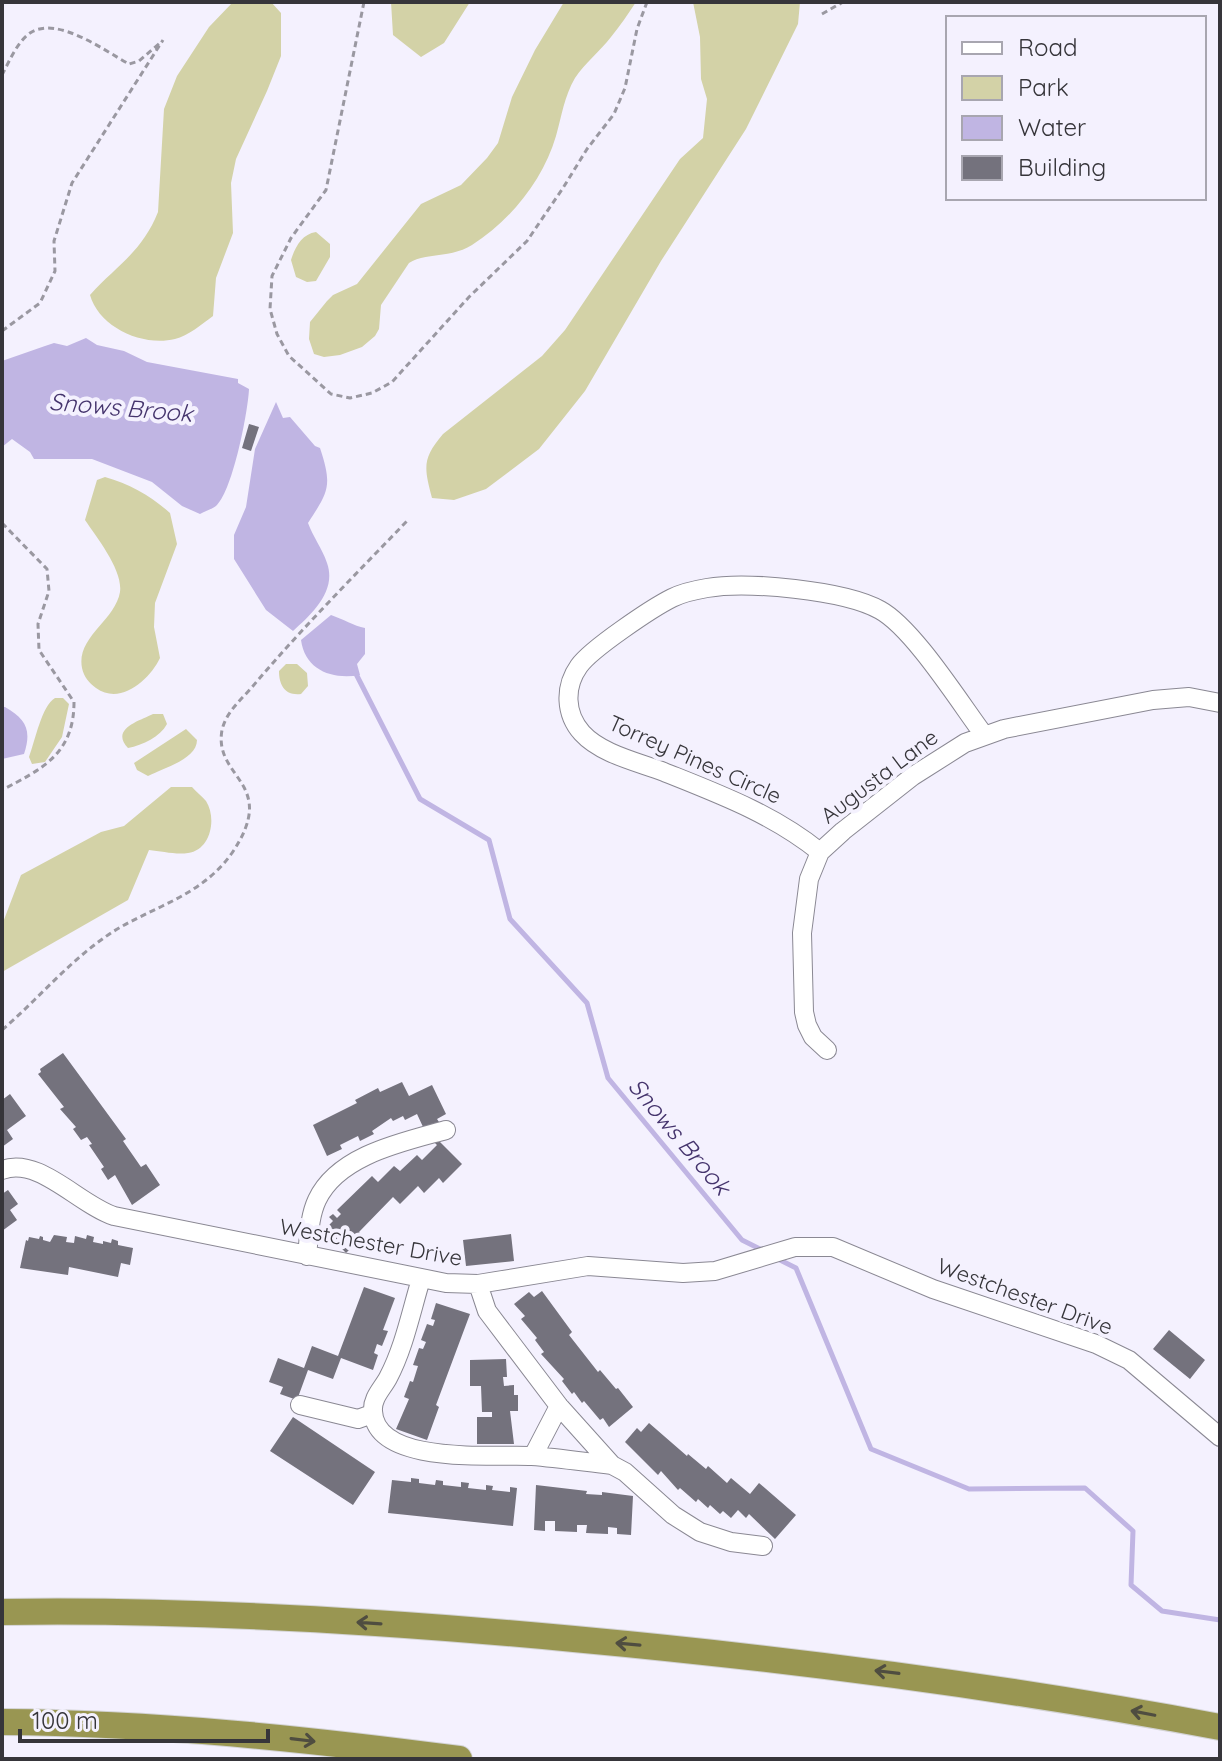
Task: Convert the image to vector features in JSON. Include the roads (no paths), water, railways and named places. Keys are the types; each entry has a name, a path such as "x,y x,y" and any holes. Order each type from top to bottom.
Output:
{"highway":[{"path":"2,1612 100,1610 297,1618 498,1631 691,1649 1082,1701 1220,1727"},
{"path":"2,1722 123,1726 266,1736 459,1759"}],"street":[{"name":"Torrey Pines Circle","path":"820,852 777,820 616,753 584,736 571,717 568,706 571,680 580,664 660,605 690,592 748,586 821,593 860,601 896,621 984,735"},
{"name":"Augusta Lane","path":"827,1050 813,1037 804,1012 803,920 809,879 820,852 913,776 965,743 984,735 1153,700 1189,697 1220,703"},
{"path":"307,1256 311,1219 317,1201 335,1176 386,1149 446,1130"},
{"name":"Westchester Drive","path":"2,1170 26,1168 45,1174 83,1202 114,1216 421,1279 478,1284 588,1266 683,1273 715,1271 780,1250 808,1245 833,1247 933,1289 1096,1344 1129,1360 1220,1437"},
{"path":"421,1279 400,1351 373,1402 372,1414 376,1427 406,1448 431,1453 533,1456 612,1465"},
{"path":"478,1284 487,1311 559,1406 612,1465 625,1472 673,1515 700,1532 731,1542 763,1546"},
{"path":"300,1405 358,1419 372,1414"},
{"path":"533,1456 559,1406"}],"water":[{"path":"86,338 97,345 124,351 147,362 238,379 238,383 249,389 234,467 223,496 215,506 200,514 182,506 152,482 92,459 34,459 30,452 12,439 2,447 2,361 54,343 67,346"},
{"path":"276,402 283,418 290,417 320,448 327,481 324,496 308,523 327,563 329,583 315,609 293,631 266,610 234,559 234,535 246,507 255,449"},
{"path":"331,615 365,628 365,654 357,664 360,675 330,674 314,666 308,659 301,640"},
{"path":"2,707 22,721 27,738 24,754 2,759"}],"waterway":[{"name":"Snows Brook","path":"354,670 420,799 489,840 510,919 587,1003 608,1078 742,1240 764,1251"},
{"name":"Snows Brook","path":"776,1258 796,1268 871,1449 969,1489 1085,1488 1133,1531 1131,1585 1162,1611 1220,1620"}]}
